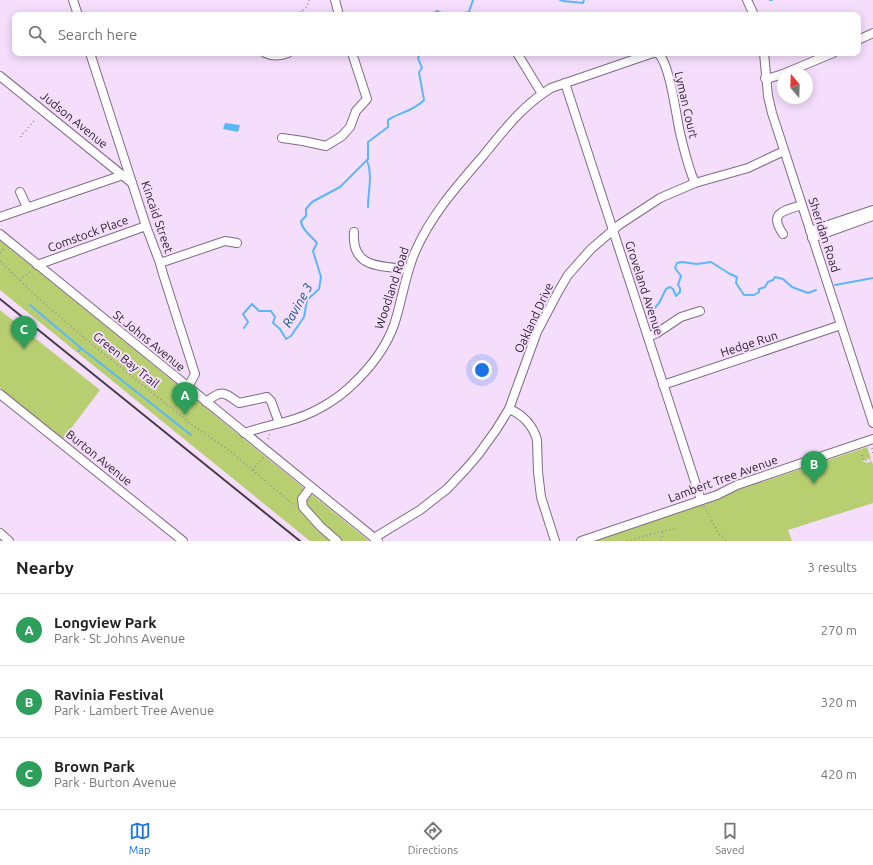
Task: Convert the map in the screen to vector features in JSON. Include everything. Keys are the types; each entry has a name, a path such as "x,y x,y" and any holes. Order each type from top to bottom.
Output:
{"street":[{"path":"73,0 77,12"},
{"path":"334,0 338,12"},
{"path":"747,0 753,12"},
{"path":"861,39 873,33"},
{"name":"Kincaid Street","path":"91,56 146,226 160,263 195,374 188,388"},
{"path":"282,138 326,146 342,136 350,127 356,111 367,99 353,56"},
{"path":"518,56 542,94"},
{"name":"Lyman Court","path":"638,58 644,56"},
{"name":"Lyman Court","path":"662,56 671,86 680,134 695,183"},
{"name":"Sheridan Road","path":"764,56 765,78 772,113 841,325 870,408 873,423"},
{"path":"797,68 826,56"},
{"name":"Woodland Road","path":"244,433 261,427 289,421 316,410 339,397 353,385 372,364 381,352 394,325 408,269 430,223 444,202 526,106 551,88 638,58"},
{"name":"Judson Avenue","path":"0,76 133,183"},
{"path":"765,78 777,76"},
{"name":"Groveland Avenue","path":"565,83 701,500"},
{"name":"Oakland Drive","path":"376,540 420,510 447,489 478,455 496,430 508,409 537,332 558,292 568,275 584,256 625,221 660,198 695,183 748,168 784,151"},
{"path":"0,217 123,175"},
{"path":"20,192 27,207"},
{"path":"783,234 777,226 776,220 778,215 783,211 802,205"},
{"path":"811,234 873,210"},
{"path":"811,234 873,216"},
{"name":"Comstock Place","path":"37,265 146,226"},
{"path":"354,232 353,243 356,252 365,261 381,267 408,269"},
{"name":"St Johns Avenue","path":"0,234 376,540"},
{"path":"160,263 225,241 237,243"},
{"path":"648,337 681,317 700,311"},
{"name":"Hedge Run","path":"663,384 841,325"},
{"path":"206,402 214,395 222,393 229,395 239,403 268,398 271,401 279,423"},
{"name":"Burton Avenue","path":"0,394 183,541"},
{"path":"508,409 523,417 531,426 536,435 541,497 555,541"},
{"name":"Lambert Tree Avenue","path":"581,541 717,495 737,485 873,439"},
{"path":"311,487 302,499 302,507 320,527 337,541"},
{"path":"0,534 9,541"}],"path":[{"path":"301,12 308,5 309,0"},
{"path":"21,137 29,125 36,119"},
{"name":"Green Bay Trail","path":"0,261 37,297 88,341 191,424 230,451 296,507 302,507"},
{"path":"20,280 37,265"},
{"path":"647,301 656,330"},
{"path":"268,439 268,435 271,432"},
{"path":"252,471 268,452"},
{"path":"862,455 864,461 873,459"},
{"path":"701,500 719,534 727,541"},
{"path":"628,541 676,528"},
{"path":"661,541 663,531"}],"green space":[{"path":"0,240 369,541 310,541 0,290"},
{"path":"0,310 100,390 63,439 0,388"},
{"path":"867,447 871,458 862,461 867,463 872,461 873,503 788,530 792,541 585,541"}],"water":[{"path":"225,123 240,125 238,132 223,129"}],"waterway":[{"name":"Ravine 3","path":"469,12 473,0"},
{"name":"Ravine 3","path":"560,0 583,3 584,0"},
{"name":"Ravine 3","path":"435,12 439,12"},
{"name":"Ravine 3","path":"244,328 248,322 243,314 252,304 259,311 271,311 275,317 273,323 280,329 286,339 291,336 304,317 307,300 319,289 321,277 313,251 317,243 301,224 301,221 306,216 306,209 312,202 340,187 368,159 368,142 388,127 388,120 416,107 424,100 419,72 422,68 418,58 419,56"},
{"name":"Ravine 3","path":"367,160 370,172 368,207"},
{"path":"646,318 659,303 666,289 670,287 673,289 676,296 680,292 678,285 681,276 675,268 677,263 682,262 697,264 711,262 737,277 736,283 744,295 754,295 759,292 759,289 765,287 768,282 773,280 775,277 783,279 792,287 808,293 816,290"},
{"path":"835,285 873,278"},
{"path":"30,305 81,348"},
{"path":"79,351 81,348 191,435"}],"railway":[{"path":"0,299 300,541"}],"place":[{"name":"Brown Park","path":"24,349"},
{"name":"Longview Park","path":"185,415"},
{"name":"Ravinia Festival","path":"814,484"}]}
